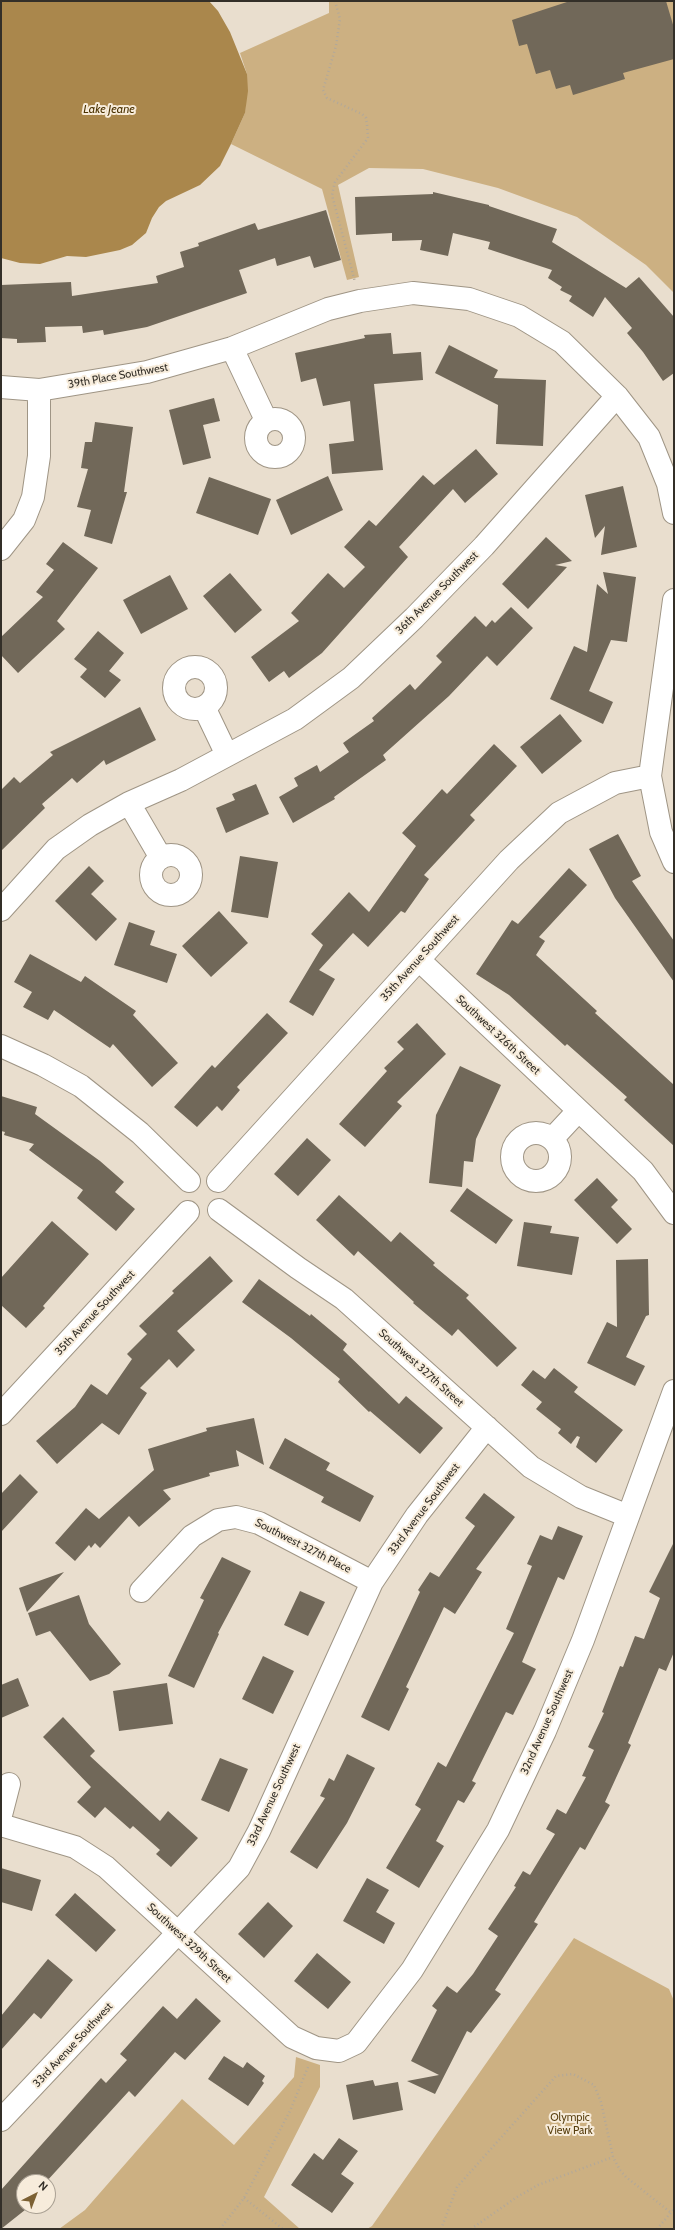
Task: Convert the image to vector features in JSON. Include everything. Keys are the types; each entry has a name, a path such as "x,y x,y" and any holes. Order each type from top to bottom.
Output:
{"street":[{"name":"39th Place Southwest","path":"1,387 39,390 147,372 232,348 328,310 360,301 413,293 469,299 519,316 562,342 617,396 649,437 668,484 674,513"},
{"path":"232,348 266,420"},
{"path":"1,549 24,520 33,497 39,456 39,390"},
{"name":"36th Avenue Southwest","path":"1,910 56,849 90,825 129,803 181,780 295,719 351,678 414,618 484,546 617,396"},
{"path":"674,600 650,776 661,832 674,862"},
{"path":"204,706 227,755"},
{"name":"35th Avenue Southwest","path":"218,1181 509,860 559,813 615,783 650,776"},
{"path":"129,803 161,858"},
{"name":"Southwest 326th Street","path":"419,960 643,1171 674,1212"},
{"path":"1,1046 43,1065 81,1086 140,1133 188,1181"},
{"path":"552,1139 578,1111"},
{"path":"200,1176 206,1176 218,1181 224,1192 224,1199 219,1210 207,1217 201,1217 188,1212 182,1200 184,1186 188,1181 200,1176"},
{"name":"Southwest 327th Street","path":"219,1210 298,1268 344,1299 531,1467 581,1498 628,1516"},
{"name":"35th Avenue Southwest","path":"1,1414 188,1212"},
{"name":"32nd Avenue Southwest","path":"368,2028 412,1970 498,1830 545,1731 583,1640 674,1391"},
{"name":"33rd Avenue Southwest","path":"2,2117 179,1933 239,1868 259,1831 372,1582 417,1515 487,1427"},
{"name":"Southwest 327th Place","path":"141,1591 192,1536 218,1520 236,1517 259,1523 372,1582"},
{"path":"1,1815 9,1784"},
{"name":"Southwest 329th Street","path":"1,1825 75,1847 106,1867 292,2037 316,2048 338,2051 356,2043 368,2028"}],"path":[{"path":"335,1 339,25 336,46 323,90 327,98 362,114 366,118 367,124 368,138 335,182 332,195 360,301"},
{"path":"220,2229 244,2198 290,2111 316,2048"},
{"path":"441,2229 456,2187 556,2076 573,2074 594,2085 601,2102 614,2157 626,2178 670,2212"},
{"path":"471,2229 517,2196 538,2184 614,2157"},
{"path":"244,2198 283,2229"},
{"path":"657,2229 674,2209"}],"green space":[{"path":"329,1 674,1 674,293 646,265 577,217 498,188 423,169 369,168 338,185 359,277 347,280 322,189 231,144 245,113 247,74 240,53 329,13"},
{"name":"Olympic View Park","path":"574,1938 669,1989 674,2001 674,2229 367,2229 372,2226"},
{"path":"296,2057 320,2065 320,2087 264,2197 300,2229 59,2229 85,2210 182,2099 234,2145 294,2077"}],"water":[{"name":"Lake Jeane","path":"1,1 209,1 218,11 230,32 247,74 248,91 245,113 231,144 220,166 200,185 166,201 159,207 152,218 146,233 132,245 120,250 86,257 67,256 40,264 20,263 1,258"}],"building":[{"path":"570,1 666,1 674,28 674,59 623,73 625,79 573,95 570,85 556,89 550,70 536,74 527,44 519,46 512,20"},
{"path":"433,192 489,205 557,229 552,242 626,288 639,277 674,317 674,373 663,381 643,352 627,333 632,328 605,297 593,317 569,301 572,296 560,290 562,287 548,278 552,270 488,249 490,242 453,233 448,256 420,250 422,240 392,241 392,233 356,235 355,197 433,194"},
{"path":"326,210 341,260 314,268 310,256 277,266 275,258 239,270 247,293 147,327 104,335 103,330 83,333 82,326 45,327 46,342 17,343 17,339 1,338 1,285 71,282 72,296 158,283 156,276 184,267 180,252 199,246 198,243 255,223 258,230"},
{"path":"391,333 393,354 421,352 423,380 374,384 383,470 332,474 329,444 354,441 350,401 323,406 316,378 301,382 295,353 365,338 364,335"},
{"path":"449,345 498,370 494,378 546,380 543,446 496,444 498,405 435,373"},
{"path":"214,398 220,421 203,425 211,458 183,465 169,410"},
{"path":"95,422 133,427 124,492 127,492 112,544 84,536 91,510 77,507 88,469 81,468 85,442 92,442"},
{"path":"476,449 498,474 465,503 453,489 399,547 408,557 322,653 289,678 284,671 269,682 251,657 299,621 291,613 328,573 344,588 365,567 344,547 369,520 376,526 423,475 434,485"},
{"path":"328,476 343,510 291,535 276,500"},
{"path":"209,477 271,499 258,535 196,513"},
{"path":"623,486 637,547 601,555 605,526 595,538 585,495"},
{"path":"546,537 572,561 555,565 567,567 528,609 502,584"},
{"path":"63,542 98,568 57,621 65,629 18,673 1,655 1,637 43,597 36,592 54,570 46,564"},
{"path":"603,572 636,577 627,642 611,640 589,691 613,702 603,724 550,699 574,646 587,652 597,584 608,594"},
{"path":"230,573 262,610 235,633 203,596"},
{"path":"170,575 188,609 141,634 123,600"},
{"path":"511,607 533,628 497,666 487,656 449,696 383,755 386,760 334,797 335,799 293,823 279,797 298,786 294,778 317,765 320,772 349,752 343,743 374,721 372,718 410,684 415,690 442,662 436,656 475,616 486,627 492,620 495,623"},
{"path":"98,631 124,653 109,671 121,680 105,698 80,677 87,669 74,659"},
{"path":"140,707 156,740 106,765 104,760 77,783 72,778 42,804 45,808 1,851 1,790 14,777 20,783 53,755 50,752"},
{"path":"560,714 582,741 542,774 520,747"},
{"path":"494,744 517,766 470,815 475,820 424,875 429,879 405,913 401,911 368,947 353,933 319,970 335,979 313,1016 289,1002 323,945 311,934 349,892 369,912 416,846 402,833 442,789 447,794"},
{"path":"256,784 269,814 226,833 216,808 235,800 232,794"},
{"path":"618,834 641,876 632,881 674,941 674,982 615,898 589,849"},
{"path":"240,856 278,862 268,918 231,912"},
{"path":"89,866 104,881 91,894 117,919 96,941 55,901"},
{"path":"569,868 587,885 539,937 545,941 536,955 597,1011 595,1013 674,1085 674,1146 624,1100 627,1097 567,1044 565,1046 509,995 476,974 512,920 518,924"},
{"path":"219,911 248,943 211,977 182,946"},
{"path":"129,922 155,931 150,945 177,954 167,983 114,965"},
{"path":"30,954 81,982 85,976 136,1011 133,1015 178,1063 152,1087 113,1044 110,1048 54,1010 48,1020 23,1007 32,992 14,982"},
{"path":"267,1013 288,1033 237,1087 240,1090 222,1111 217,1106 197,1127 174,1107 212,1065 215,1068"},
{"path":"417,1023 446,1054 397,1102 402,1106 365,1147 339,1124 387,1071 384,1068 404,1049 397,1042"},
{"path":"460,1066 501,1085 476,1139 473,1162 464,1161 462,1187 429,1183 436,1115"},
{"path":"1,1096 37,1107 35,1114 100,1161 124,1182 115,1192 135,1209 116,1231 77,1198 83,1190 29,1150 34,1144 4,1135 5,1132 1,1131"},
{"path":"307,1138 331,1160 298,1196 274,1174"},
{"path":"597,1178 618,1200 611,1207 632,1229 617,1244 574,1200"},
{"path":"467,1188 513,1220 496,1244 450,1211"},
{"path":"339,1195 391,1242 400,1232 435,1263 433,1265 469,1295 466,1298 517,1348 497,1367 458,1329 452,1336 413,1303 414,1302 358,1251 354,1256 316,1220"},
{"path":"52,1221 89,1254 43,1306 45,1308 26,1328 1,1305 1,1278"},
{"path":"524,1222 552,1226 550,1233 579,1237 572,1275 517,1266"},
{"path":"210,1256 233,1281 177,1331 195,1350 177,1368 169,1359 140,1388 147,1393 119,1435 102,1423 57,1464 36,1441 75,1407 91,1384 107,1395 132,1359 127,1354 147,1334 139,1326 174,1293 172,1291"},
{"path":"648,1259 649,1315 646,1316 626,1357 645,1366 635,1386 587,1363 607,1322 617,1327 616,1260"},
{"path":"259,1279 310,1316 311,1314 347,1344 343,1350 399,1404 406,1396 443,1428 420,1454 370,1411 369,1412 338,1382 340,1379 291,1338 242,1302"},
{"path":"554,1368 578,1387 574,1392 623,1430 596,1463 576,1447 580,1437 577,1436 571,1444 558,1433 561,1429 536,1409 542,1402 521,1385 533,1370 545,1379"},
{"path":"254,1418 264,1465 236,1450 239,1466 209,1473 210,1476 163,1490 171,1499 139,1527 129,1516 100,1548 95,1543 91,1548 89,1545 75,1561 55,1543 86,1508 99,1519 154,1470 148,1449 207,1431 206,1428"},
{"path":"285,1438 330,1463 326,1470 374,1496 360,1522 321,1502 324,1497 269,1468"},
{"path":"20,1474 38,1492 1,1532 1,1494"},
{"path":"484,1493 515,1517 476,1569 482,1572 455,1614 444,1607 406,1687 409,1689 389,1731 361,1717 420,1592 418,1590 430,1572 439,1577 475,1526 465,1518"},
{"path":"558,1526 583,1536 564,1580 558,1577 522,1662 536,1669 513,1715 506,1712 472,1781 476,1783 464,1803 458,1800 436,1841 444,1846 419,1888 386,1868 421,1809 415,1805 438,1762 446,1767 514,1633 506,1629 532,1566 527,1564 540,1535 552,1540"},
{"path":"674,1542 674,1652 666,1671 659,1668 628,1743 631,1745 605,1802 610,1805 585,1850 580,1847 534,1922 538,1924 495,1990 501,1994 471,2033 467,2031 435,2094 407,2081 439,2075 411,2061 437,2010 432,2006 447,1986 457,1993 473,1974 498,1936 488,1929 516,1887 514,1886 523,1871 530,1875 555,1834 546,1829 557,1809 566,1814 586,1777 582,1776 594,1750 588,1747 604,1713 602,1712 620,1666 623,1667 635,1636 644,1639 660,1598 649,1592"},
{"path":"222,1557 251,1571 218,1633 219,1634 194,1688 168,1676 204,1600 200,1598"},
{"path":"64,1572 27,1612 19,1588"},
{"path":"300,1591 325,1602 308,1636 284,1625"},
{"path":"79,1595 89,1624 121,1664 109,1674 90,1681 50,1631 36,1636 28,1613"},
{"path":"263,1656 294,1671 273,1714 242,1699"},
{"path":"18,1678 29,1706 1,1718 1,1685"},
{"path":"167,1683 173,1724 119,1731 113,1691"},
{"path":"63,1717 95,1751 90,1756 160,1821 168,1811 198,1838 171,1867 156,1854 160,1850 133,1826 130,1829 105,1807 95,1818 77,1802 91,1787 43,1737"},
{"path":"347,1754 375,1768 347,1823 317,1869 290,1852 325,1798 320,1796 329,1778 334,1781"},
{"path":"220,1758 248,1769 229,1812 201,1800"},
{"path":"1,1868 41,1880 32,1911 1,1902"},
{"path":"367,1878 389,1890 376,1912 395,1923 384,1944 343,1921"},
{"path":"75,1893 116,1930 96,1952 55,1915"},
{"path":"268,1902 293,1926 264,1958 238,1934"},
{"path":"317,1953 351,1982 328,2009 294,1981"},
{"path":"48,1959 73,1980 41,2019 34,2013 1,2050 1,2016"},
{"path":"196,1998 221,2021 185,2060 175,2052 135,2097 129,2091 53,2174 16,2174 16,2214 20,2214 1,2229 1,2190 101,2078 106,2083 127,2060 120,2054 163,2006 177,2019"},
{"path":"224,2056 243,2068 247,2062 265,2076 262,2081 264,2083 248,2106 208,2079"},
{"path":"373,2080 375,2086 398,2082 403,2110 353,2120 346,2085"},
{"path":"339,2138 358,2151 341,2174 354,2183 332,2213 291,2185 314,2153 323,2160"}]}
